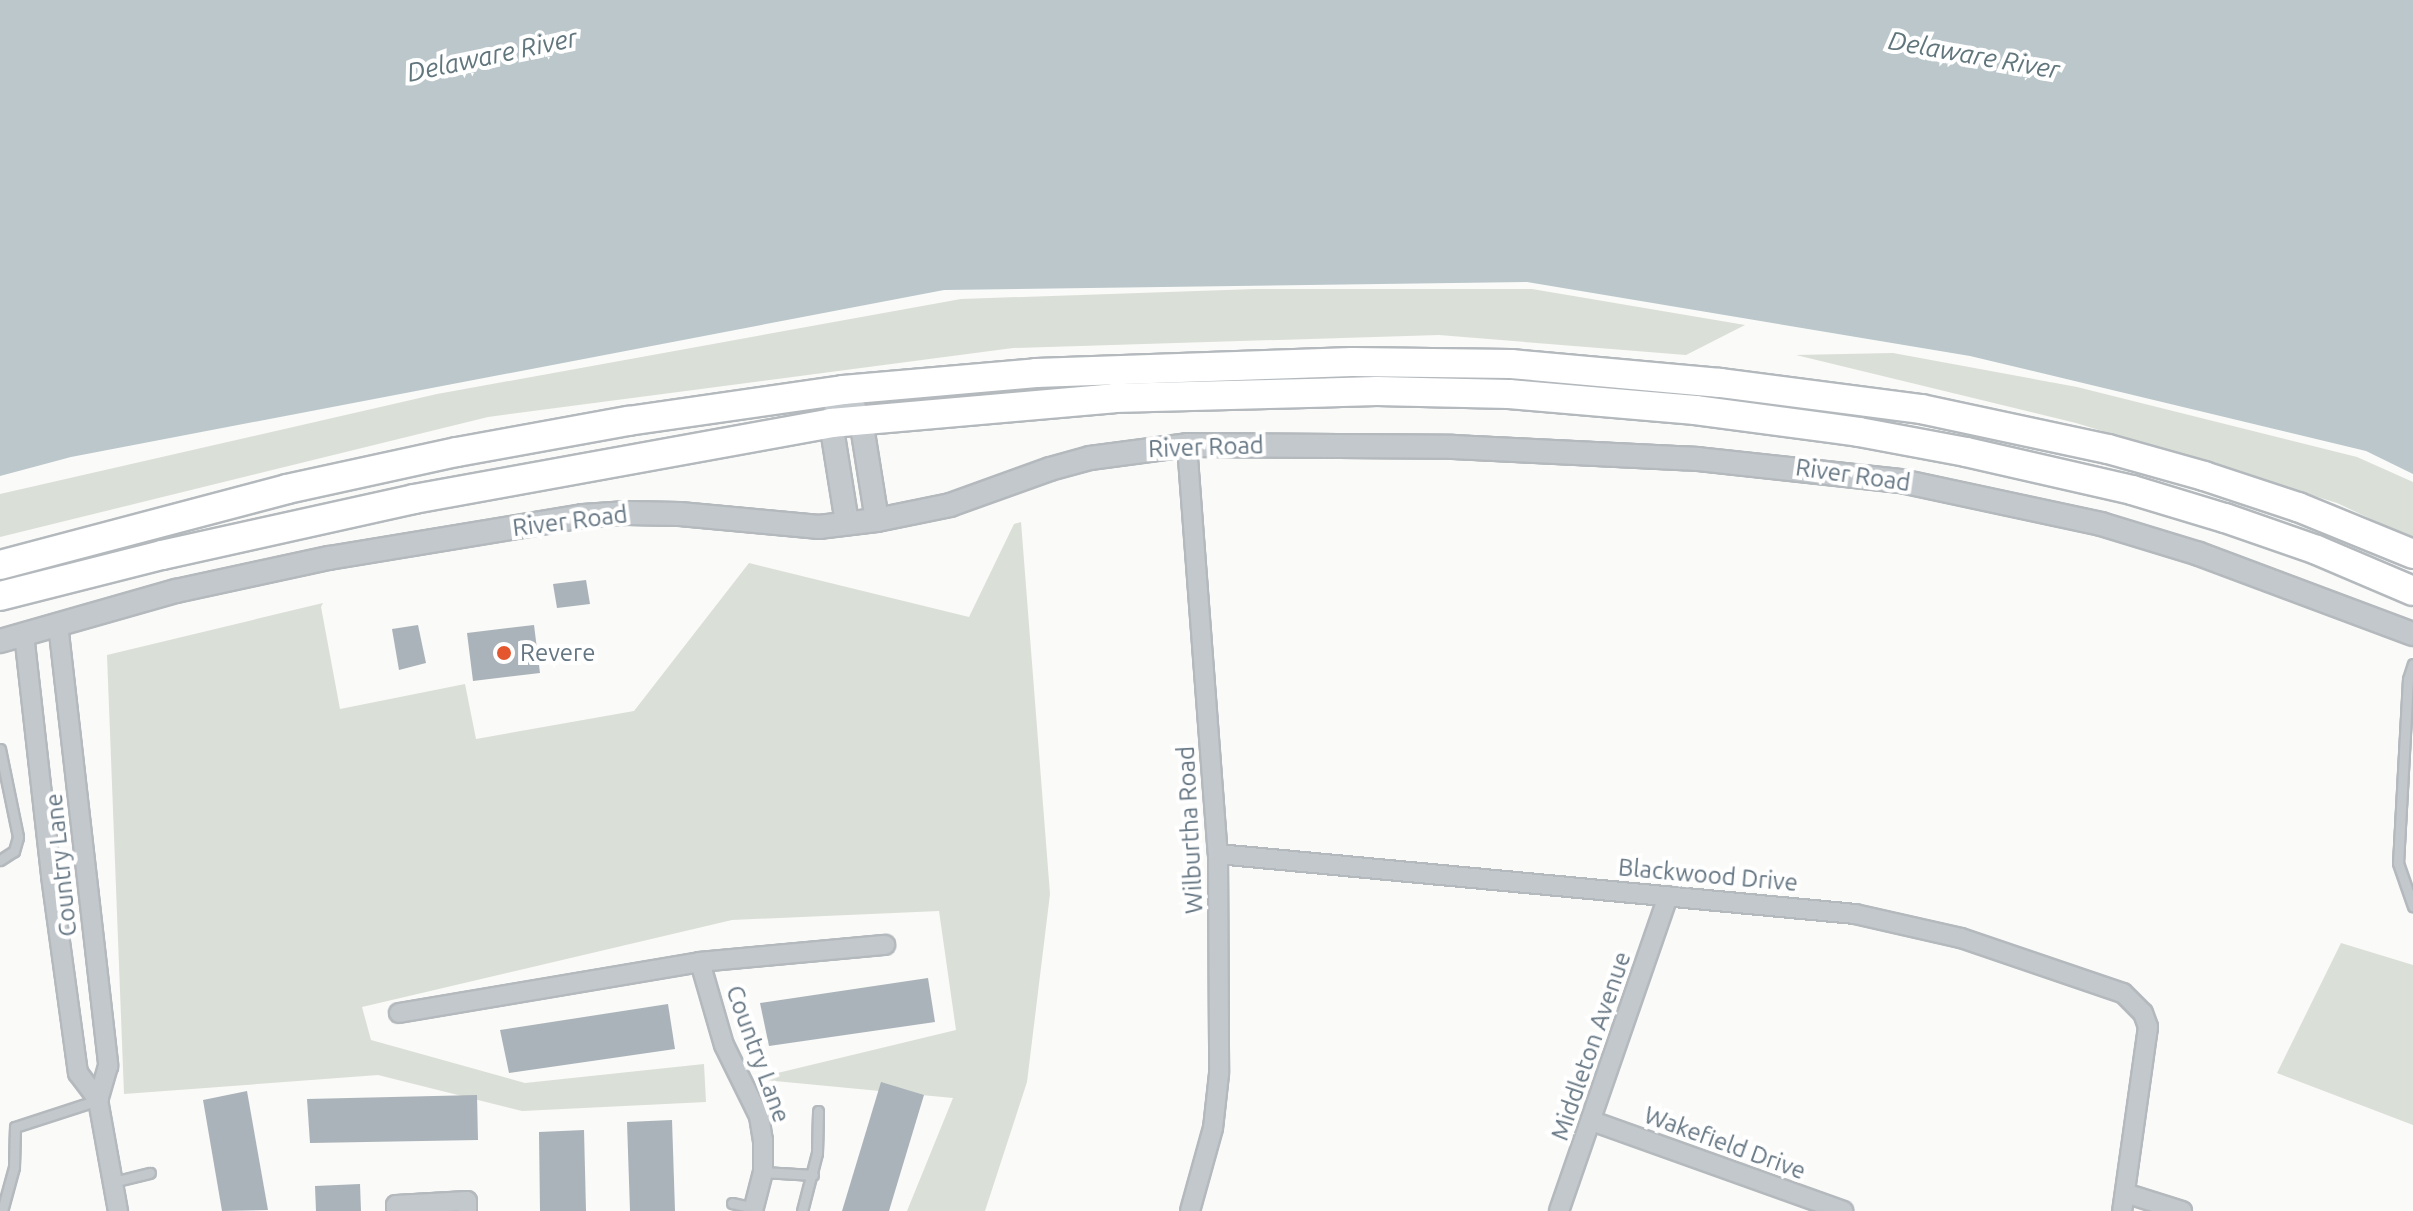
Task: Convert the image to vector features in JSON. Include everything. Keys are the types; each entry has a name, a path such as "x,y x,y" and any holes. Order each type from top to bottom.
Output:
{"highway":[{"path":"0,565 134,527 400,464 614,423 843,390 1083,371 1352,362 1511,364 1720,383 1921,409 2108,449 2298,507 2413,554"},
{"name":"River Road","path":"0,596 162,555 414,499 831,423 1114,398 1304,391 1509,394 1695,410 1859,432 2117,486 2317,550 2413,591"}],"street":[{"path":"843,390 861,420 877,520"},
{"path":"843,390 831,423 847,523"},
{"name":"River Road","path":"0,641 252,573 583,516 680,514 819,527 877,520 950,505 1090,458 1187,445 1359,444 1640,456 1800,467 1901,481 2101,524 2199,554 2413,634"},
{"name":"Wilburtha Road","path":"1187,445 1218,854 1219,1074 1213,1128 1190,1211"},
{"name":"Country Lane","path":"58,624 108,1066 98,1100"},
{"name":"Country Lane","path":"24,634 51,876 78,1073 98,1100 118,1211"},
{"name":"Blackwood Drive","path":"1218,854 1855,914 2013,954 2123,993 2143,1013 2147,1044 2123,1202"},
{"name":"Middleton Avenue","path":"1559,1211 1668,896"},
{"path":"399,1013 700,962 885,945"},
{"name":"Country Lane","path":"700,962 724,1045 759,1116 763,1172 754,1209"},
{"name":"Wakefield Drive","path":"1592,1121 1843,1211"},
{"path":"396,1211 396,1205 467,1201 467,1211"},
{"path":"2123,1202 2182,1211"}],"lane":[{"path":"2413,664 2408,679 2398,863 2413,906"},
{"path":"0,749 18,837 14,851 0,860"},
{"path":"2,1211 14,1167 15,1127 98,1100"},
{"path":"802,1211 813,1175 818,1111"},
{"path":"763,1172 813,1175"},
{"path":"113,1182 150,1173"},
{"path":"732,1203 754,1209"}],"shaded area":[{"path":"1255,289 1532,289 1745,325 1686,355 1439,335 1013,348 488,417 0,537 0,494 437,394 961,299"},
{"path":"1893,353 2077,387 2357,457 2413,482 2413,539 2337,503 2076,423 1796,355"},
{"path":"1021,522 1050,894 1027,1082 985,1211 907,1211 953,1098 753,1079 956,1030 939,911 732,920 362,1007 371,1040 525,1083 704,1064 706,1102 522,1111 378,1075 124,1094 107,655 323,603 321,607 340,709 465,684 476,739 634,711 749,563 969,617 1014,524"},
{"path":"2341,943 2413,965 2413,1125 2277,1073"}],"water":[{"name":"Delaware River","path":"0,0 2413,0 2413,474 2366,451 1970,356 1527,282 944,290 71,457 0,476"}],"building":[{"path":"586,580 590,604 557,608 553,584"},
{"path":"418,625 426,663 399,670 392,629"},
{"name":"Revere","path":"534,625 540,673 473,681 467,633"},
{"path":"928,978 935,1022 769,1046 760,1003"},
{"path":"668,1004 675,1049 509,1073 500,1030"},
{"path":"881,1082 924,1095 889,1211 842,1211"},
{"path":"247,1091 268,1210 222,1211 203,1100"},
{"path":"477,1095 478,1140 310,1143 307,1099"},
{"path":"672,1120 675,1211 630,1211 627,1122"},
{"path":"584,1130 586,1211 540,1211 539,1132"},
{"path":"360,1184 361,1211 316,1211 315,1186"}],"place":[{"name":"Revere","path":"504,653"}]}
